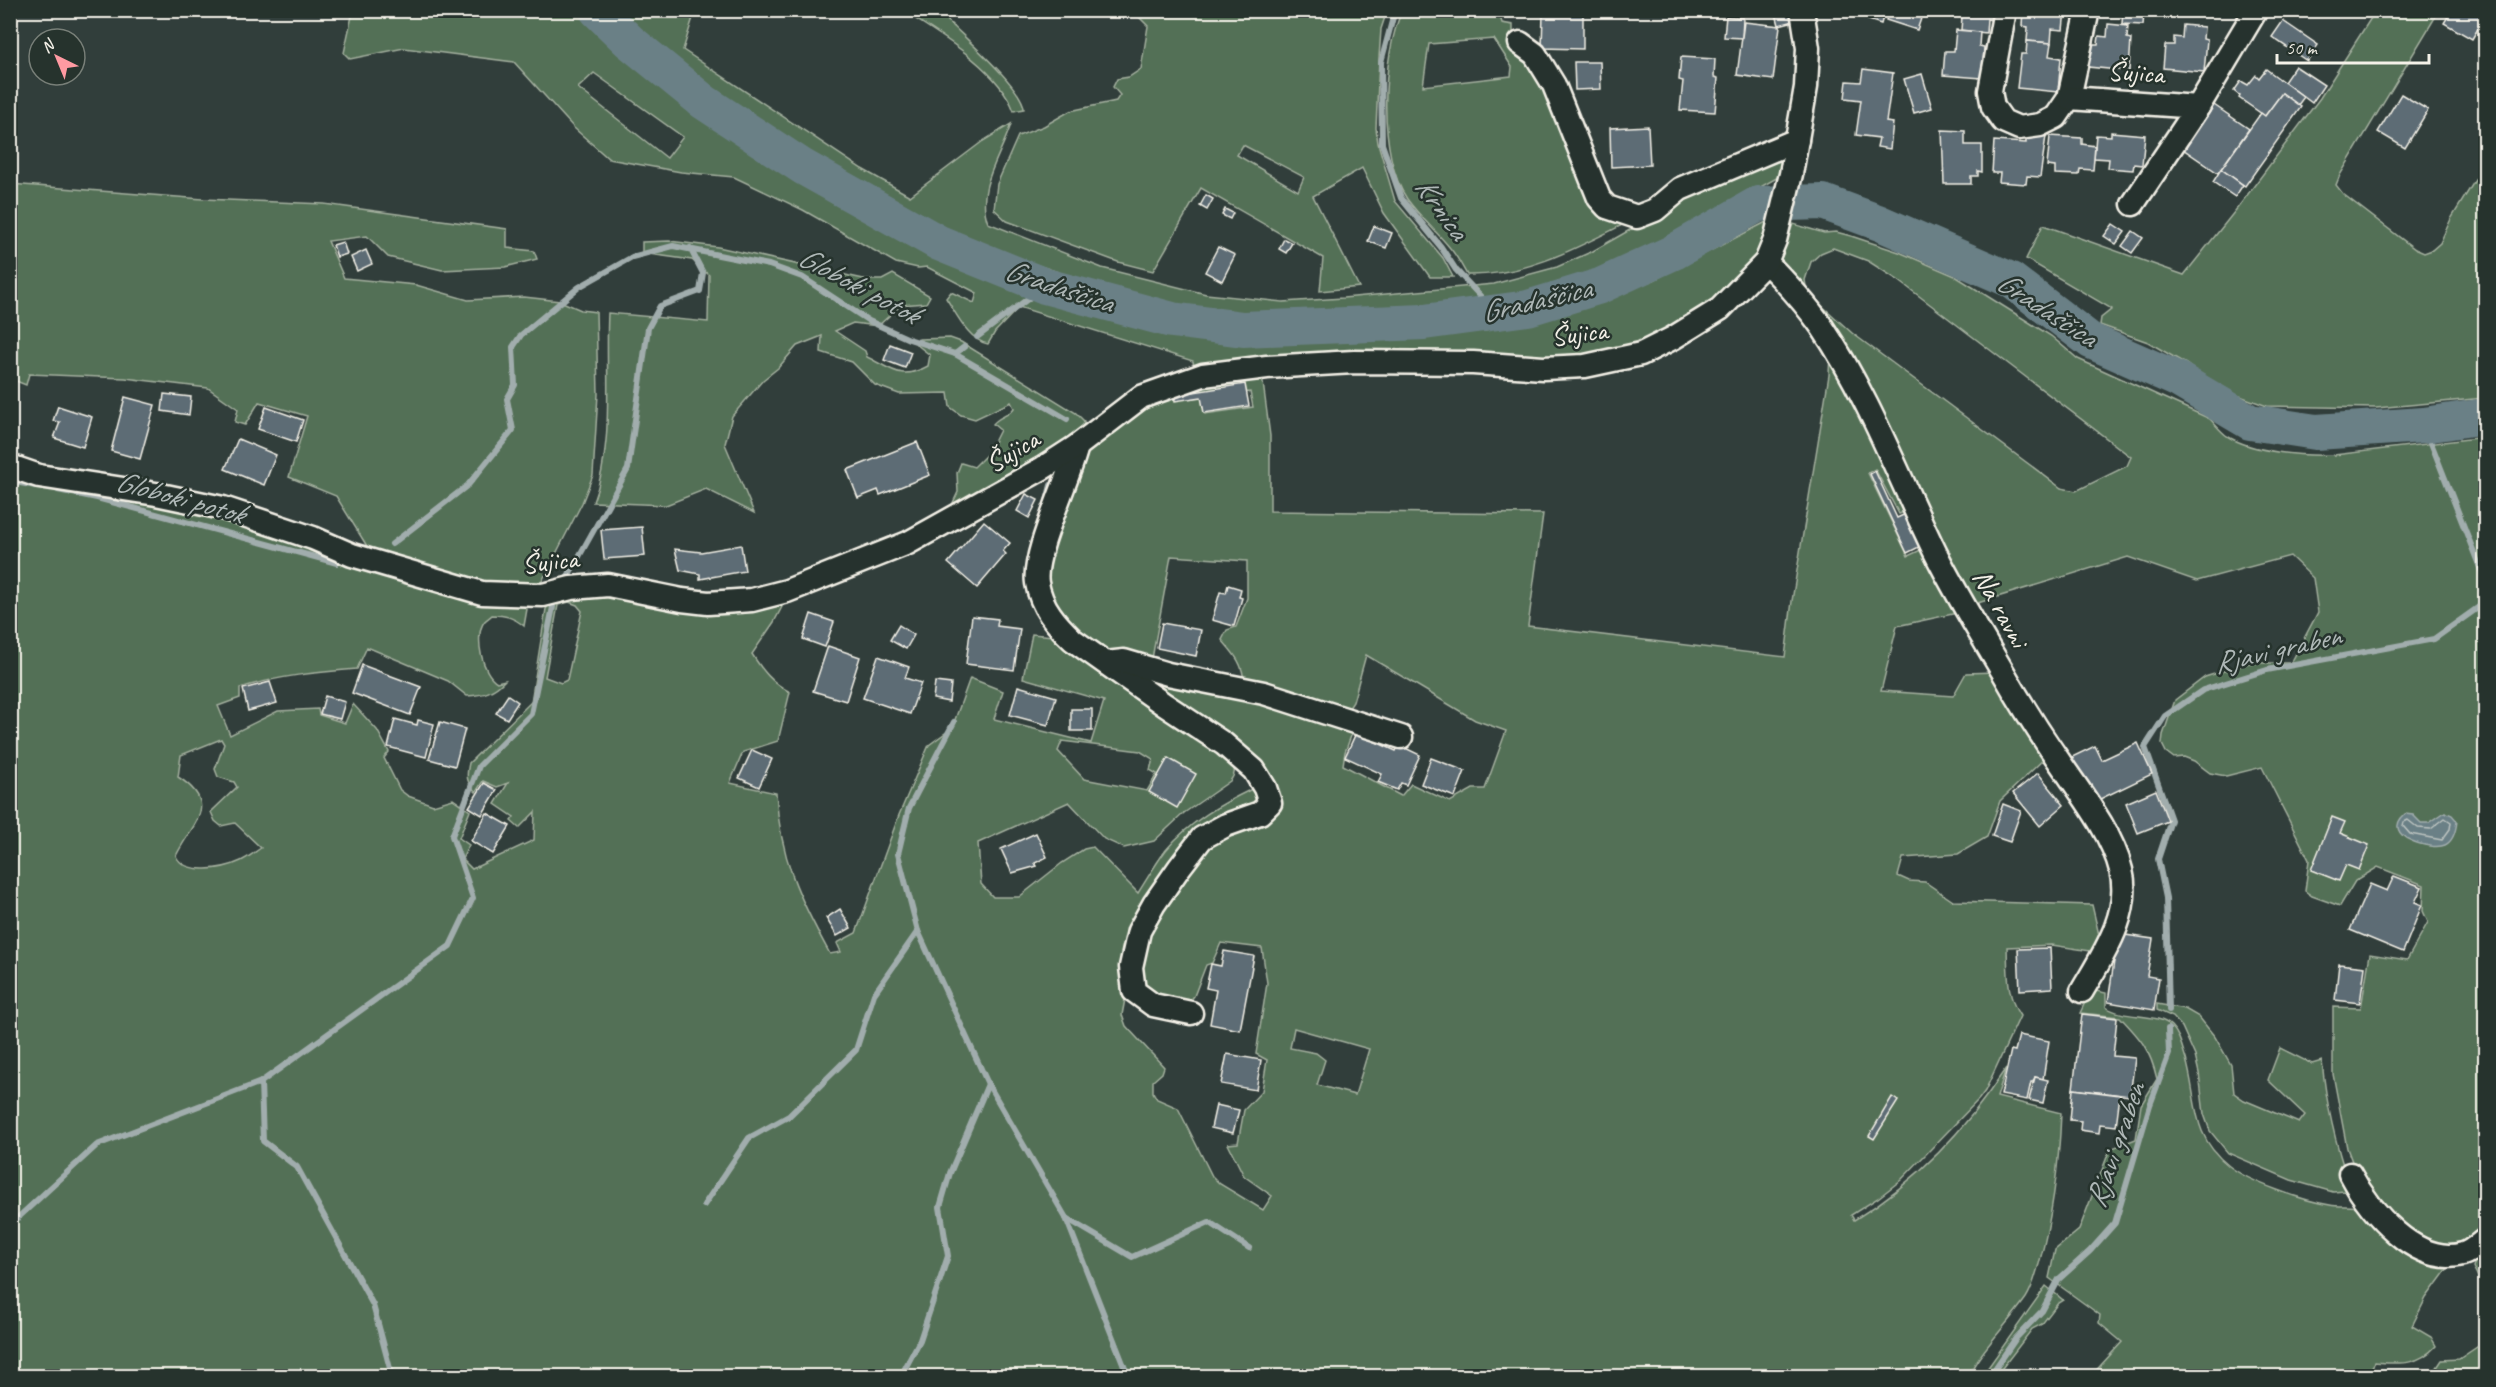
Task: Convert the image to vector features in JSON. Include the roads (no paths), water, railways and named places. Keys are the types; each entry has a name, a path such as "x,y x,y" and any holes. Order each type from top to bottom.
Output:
{"street":[{"path":"1520,43 1535,54 1554,86 1599,198 1607,207 1637,217 1655,210 1680,189 1797,140 1806,87 1808,48 1802,10"},
{"name":"Šujica","path":"2005,10 1990,92 1993,107 2003,121 2019,128 2040,125 2056,117 2069,98 2088,10"},
{"name":"Šujica","path":"2133,204 2198,106 2256,10"},
{"name":"Šujica","path":"2069,98 2198,106"},
{"name":"Šujica","path":"10,466 39,476 156,494 223,508 313,538 352,555 482,593 543,595 571,588 608,585 708,603 752,600 787,591 908,543 989,500 1077,446 1141,397 1203,375 1266,367 1399,361 1543,368 1585,366 1641,354 1720,309 1766,262 1775,240 1797,140"},
{"name":"Na ravni","path":"1766,262 1787,283 1822,327 1865,402 1937,555 1966,608 2034,723 2097,818 2113,848 2121,868 2124,904 2101,959 2082,991"},
{"name":"Šujica","path":"1077,446 1071,471 1038,561 1036,581 1043,605 1060,628 1106,663 1232,750 1254,770 1265,788 1270,803 1260,813 1226,825 1202,838 1154,904 1139,931 1131,967 1134,991 1153,1005 1191,1013"},
{"path":"1106,663 1124,661 1168,674 1264,693 1401,737"},
{"path":"2350,1174 2361,1195 2372,1209 2402,1237 2418,1247 2444,1257 2465,1254 2486,1239"}],"water":[{"path":"2445,812 2457,821 2452,838 2445,845 2420,844 2410,840 2398,829 2399,822 2405,814 2413,815 2421,823 2429,823"}],"waterway":[{"name":"Gradaščica","path":"597,10 629,41 704,102 803,167 939,243 1045,286 1172,320 1243,329 1424,322 1528,308 1600,286 1674,252 1758,204 1823,202 1880,223 2011,280 2091,341 2177,379 2250,422 2316,432 2424,425 2486,416"},
{"name":"Krnica","path":"1395,10 1381,62 1382,144 1401,198 1441,247 1456,270 1495,312"},
{"name":"Globoki potok","path":"392,544 468,485 513,430 507,399 515,385 513,347 521,335 579,287 632,257 673,246 769,265 802,277 869,321 909,339 955,354 964,347"},
{"path":"567,578 628,469 648,328 660,306 700,291 703,273 690,248"},
{"name":"Globoki potok","path":"977,337 1045,286"},
{"path":"955,354 1067,419"},
{"name":"Rjavi graben","path":"2424,425 2486,583"},
{"name":"Globoki potok","path":"10,481 36,486"},
{"path":"1047,501 1051,485"},
{"name":"Globoki potok","path":"58,490 97,498 337,563"},
{"name":"Rjavi graben","path":"2169,1010 2166,898 2158,859 2171,820 2145,747 2165,716 2203,690 2267,670 2434,639 2486,602"},
{"path":"10,1225 97,1145 261,1082 450,946 473,898 452,836 479,766 531,714 553,607"},
{"path":"954,722 909,808 898,854 918,931 988,1084 1066,1218 1128,1376"},
{"path":"704,1205 749,1138 789,1116 856,1050 874,994 918,931"},
{"name":"Rjavi graben","path":"1990,1376 2016,1338 2042,1311 2059,1279 2090,1251 2115,1223 2150,1105 2169,1054 2168,1029"},
{"path":"261,1082 263,1141 297,1167 373,1305 392,1376"},
{"path":"901,1376 920,1340 948,1256 940,1207 950,1173 988,1084"},
{"path":"1066,1218 1132,1257 1209,1222 1249,1248"}]}
